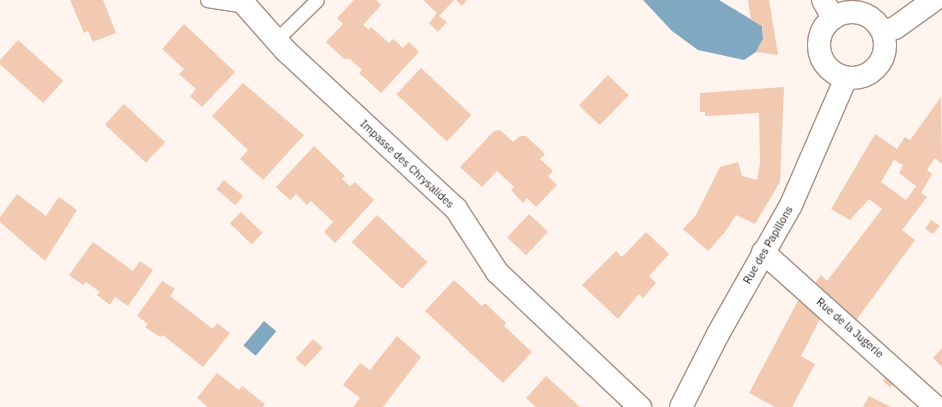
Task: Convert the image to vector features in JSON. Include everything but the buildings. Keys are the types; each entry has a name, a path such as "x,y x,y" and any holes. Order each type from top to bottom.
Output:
{"street":[{"path":"883,32 895,28 934,0"},
{"name":"Impasse des Chrysalides","path":"246,6 276,40 456,209 497,272 640,407"},
{"path":"828,9 841,14 861,13 870,17 883,32 885,52 875,70 857,78 846,78 828,67 819,47 828,9"},
{"name":"Rue des Papillons","path":"681,407 763,252 791,205 846,78"},
{"name":"Rue de la Jugerie","path":"763,252 936,407"}],"lane":[{"name":"Impasse des Chrysalides","path":"207,0 246,6"},
{"path":"276,40 317,0"}],"water":[{"path":"643,0 719,0 762,26 763,39 756,52 744,60 698,50 672,31"},
{"path":"264,321 276,331 256,356 243,346"}]}
